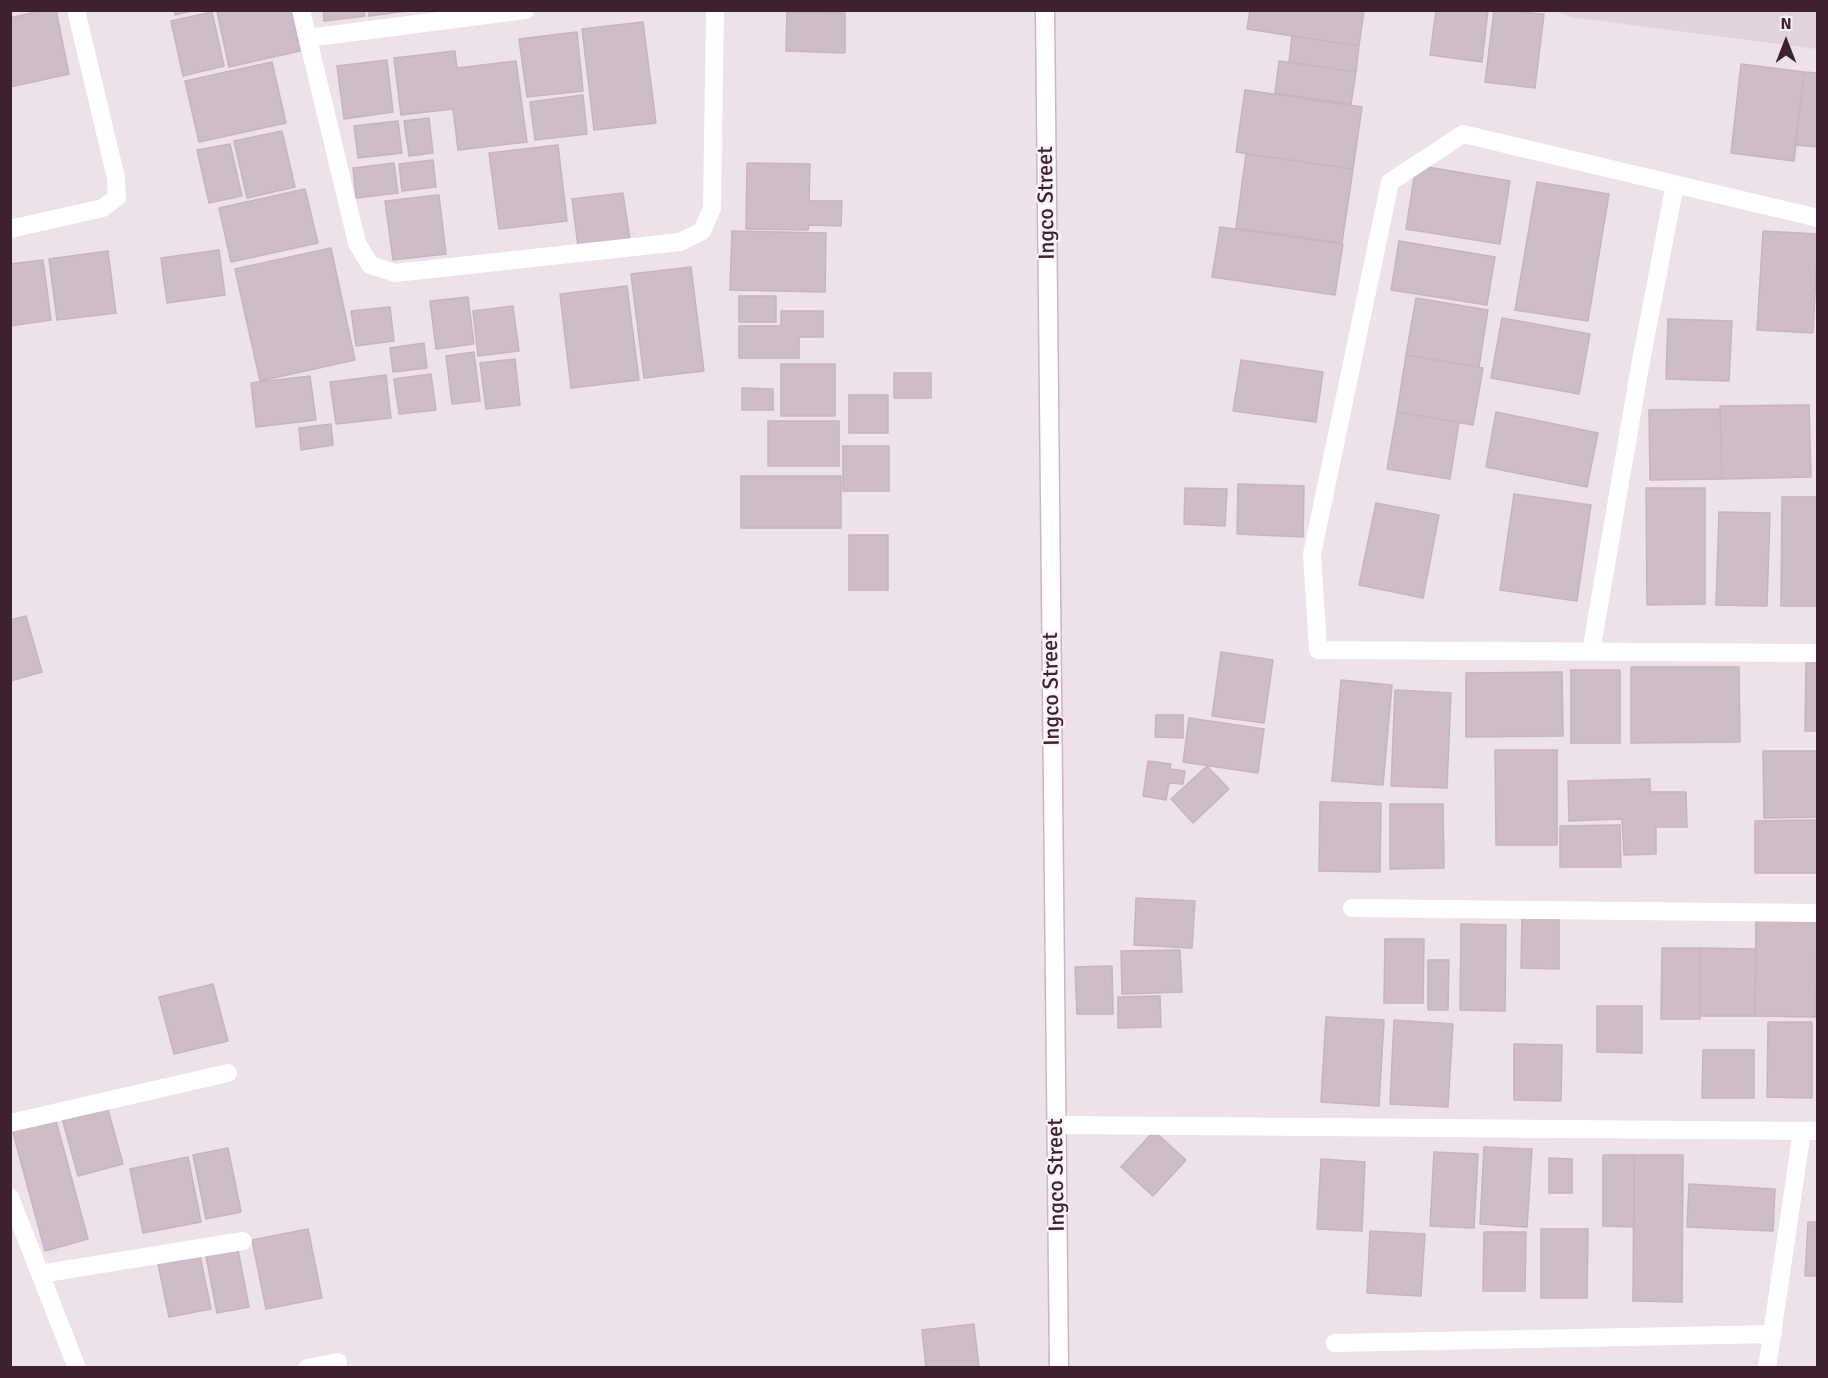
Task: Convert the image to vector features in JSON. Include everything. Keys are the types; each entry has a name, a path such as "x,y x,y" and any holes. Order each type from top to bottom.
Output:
{"street":[{"path":"10,229 103,208 117,197 116,178 76,10"},
{"path":"301,10 357,243 370,265 395,273 680,242 702,231 712,208 715,10"},
{"path":"308,38 525,10"},
{"name":"Ingco Street","path":"1045,10 1059,1368"},
{"path":"1818,218 1463,134 1390,182 1312,554 1318,650 1818,653"},
{"path":"1591,652 1640,366 1675,184"},
{"path":"1352,908 1818,913"},
{"path":"10,1124 228,1074"},
{"path":"1056,1125 1810,1131 1767,1368"},
{"path":"10,1197 77,1368"},
{"path":"40,1274 243,1240"},
{"path":"1335,1342 1773,1335"},
{"path":"307,1368 338,1362"}],"shaded area":[{"path":"1558,11 1817,11 1817,49 1570,17"}],"building":[{"path":"44,10 56,10 69,74 10,87 10,18"},
{"path":"174,10 196,10 175,15"},
{"path":"291,10 300,51 229,67 217,12"},
{"path":"323,10 364,10 365,16 324,21"},
{"path":"368,10 415,10 369,16"},
{"path":"1250,10 1364,10 1359,46 1247,29"},
{"path":"1436,10 1488,10 1482,62 1430,55"},
{"path":"1494,10 1544,14 1535,88 1485,82"},
{"path":"212,12 224,66 183,76 171,21"},
{"path":"787,12 845,13 845,53 786,51"},
{"path":"643,22 656,123 594,130 582,29"},
{"path":"577,32 583,91 527,97 519,39"},
{"path":"1292,36 1359,46 1356,72 1289,62"},
{"path":"455,51 457,68 516,61 527,142 458,150 453,109 401,115 394,58"},
{"path":"387,60 393,112 344,119 337,66"},
{"path":"1279,61 1356,72 1351,104 1275,93"},
{"path":"272,62 286,123 199,142 185,81"},
{"path":"1741,64 1804,72 1794,161 1731,153"},
{"path":"1804,72 1818,73 1818,147 1795,145"},
{"path":"1245,90 1362,107 1353,169 1236,152"},
{"path":"583,95 587,134 535,140 530,102"},
{"path":"429,118 433,153 409,156 404,121"},
{"path":"398,121 402,153 358,158 354,126"},
{"path":"282,131 295,187 247,198 234,141"},
{"path":"230,144 242,196 209,203 197,150"},
{"path":"558,145 567,221 499,229 489,153"},
{"path":"1246,154 1353,169 1342,243 1236,228"},
{"path":"433,160 436,187 402,191 399,164"},
{"path":"394,163 398,193 356,198 353,168"},
{"path":"747,163 810,164 809,201 842,201 841,226 809,225 808,230 746,229"},
{"path":"1416,165 1510,181 1500,244 1406,229"},
{"path":"1537,182 1609,194 1588,321 1515,310"},
{"path":"305,189 318,243 231,262 219,208"},
{"path":"623,193 630,240 578,246 572,199"},
{"path":"439,195 446,254 393,260 385,201"},
{"path":"1220,227 1343,244 1335,295 1212,277"},
{"path":"732,231 826,233 825,292 730,290"},
{"path":"1763,231 1818,234 1813,333 1757,330"},
{"path":"1399,241 1495,257 1487,305 1391,290"},
{"path":"331,248 355,360 260,381 235,269"},
{"path":"219,250 225,295 167,303 161,258"},
{"path":"108,251 116,313 57,320 49,259"},
{"path":"43,260 51,320 10,326 10,264"},
{"path":"691,267 704,371 644,378 631,274"},
{"path":"627,286 639,380 571,388 560,294"},
{"path":"739,296 776,296 776,322 739,322"},
{"path":"468,297 474,344 436,349 430,301"},
{"path":"1416,298 1488,310 1479,367 1406,355"},
{"path":"513,306 519,351 478,356 473,311"},
{"path":"390,307 394,341 356,346 351,311"},
{"path":"781,311 823,311 823,337 799,337 799,358 739,358 739,326 781,326"},
{"path":"1502,318 1590,334 1579,394 1491,378"},
{"path":"1668,319 1732,321 1729,381 1666,379"},
{"path":"424,343 427,368 393,372 390,348"},
{"path":"474,352 480,401 452,404 446,356"},
{"path":"1406,355 1483,368 1473,425 1397,412"},
{"path":"515,359 520,405 486,409 480,363"},
{"path":"1241,360 1323,372 1316,422 1233,411"},
{"path":"781,364 835,364 835,416 781,416"},
{"path":"894,373 931,373 931,398 894,398"},
{"path":"431,374 436,410 399,414 394,379"},
{"path":"386,375 391,418 336,424 330,382"},
{"path":"310,376 316,420 256,427 251,383"},
{"path":"742,388 773,389 773,410 742,410"},
{"path":"849,395 888,395 888,433 849,433"},
{"path":"1809,405 1811,477 1722,479 1720,406"},
{"path":"1720,409 1722,479 1650,480 1649,410"},
{"path":"1397,412 1459,422 1450,479 1387,469"},
{"path":"1496,412 1598,433 1587,487 1486,467"},
{"path":"768,421 839,421 839,466 768,466"},
{"path":"331,424 333,445 301,450 299,428"},
{"path":"843,446 889,446 889,491 843,491"},
{"path":"741,476 841,476 841,528 741,528"},
{"path":"1238,484 1304,486 1303,537 1237,534"},
{"path":"1185,488 1227,489 1225,526 1184,524"},
{"path":"1646,488 1705,488 1705,604 1647,605"},
{"path":"1514,494 1591,505 1577,601 1500,590"},
{"path":"1782,497 1818,497 1818,606 1781,606"},
{"path":"1376,503 1439,515 1423,598 1359,585"},
{"path":"1719,512 1770,513 1767,606 1716,605"},
{"path":"849,535 888,535 888,590 849,590"},
{"path":"26,616 42,672 10,681 10,620"},
{"path":"1221,652 1273,660 1264,723 1212,716"},
{"path":"1806,663 1818,663 1818,731 1805,731"},
{"path":"1631,667 1739,667 1740,742 1631,743"},
{"path":"1571,670 1620,670 1620,743 1571,743"},
{"path":"1562,672 1563,736 1466,737 1466,673"},
{"path":"1341,680 1392,685 1383,785 1332,781"},
{"path":"1395,690 1451,693 1447,788 1391,786"},
{"path":"1156,715 1183,715 1183,738 1155,737"},
{"path":"1189,718 1264,729 1258,773 1183,762"},
{"path":"1495,750 1557,750 1557,845 1496,845"},
{"path":"1763,751 1818,751 1818,817 1764,818"},
{"path":"1148,761 1171,764 1170,769 1185,771 1183,784 1169,783 1166,800 1143,796"},
{"path":"1207,766 1229,789 1193,823 1171,799"},
{"path":"1650,779 1650,792 1686,792 1687,827 1656,827 1656,854 1624,855 1622,819 1569,821 1568,781"},
{"path":"1320,802 1381,803 1380,872 1319,871"},
{"path":"1390,804 1443,804 1444,868 1390,869"},
{"path":"1818,820 1818,873 1755,873 1755,821"},
{"path":"1620,825 1621,867 1560,867 1560,826"},
{"path":"1136,898 1195,901 1192,948 1134,945"},
{"path":"1522,916 1559,916 1559,969 1521,968"},
{"path":"1756,916 1817,917 1816,1017 1755,1016"},
{"path":"1461,924 1506,925 1505,1011 1460,1010"},
{"path":"1385,939 1424,939 1423,1003 1384,1003"},
{"path":"1662,948 1700,948 1700,1019 1661,1019"},
{"path":"1700,948 1756,949 1755,1016 1700,1016"},
{"path":"1180,950 1182,992 1122,994 1121,951"},
{"path":"1428,960 1449,960 1448,1010 1428,1010"},
{"path":"1112,966 1113,1014 1077,1014 1075,967"},
{"path":"213,984 228,1041 174,1054 159,997"},
{"path":"1160,996 1161,1027 1118,1028 1118,997"},
{"path":"1597,1006 1642,1006 1642,1053 1597,1052"},
{"path":"1326,1017 1384,1020 1379,1106 1321,1102"},
{"path":"1394,1020 1453,1024 1448,1107 1390,1104"},
{"path":"1768,1022 1812,1022 1812,1098 1767,1097"},
{"path":"1514,1044 1562,1045 1561,1101 1514,1100"},
{"path":"1703,1050 1754,1050 1754,1098 1702,1098"},
{"path":"107,1106 123,1164 78,1176 62,1118"},
{"path":"55,1117 88,1239 45,1251 12,1129"},
{"path":"1154,1131 1186,1160 1153,1196 1121,1167"},
{"path":"1484,1147 1532,1149 1527,1227 1480,1224"},
{"path":"228,1148 241,1212 206,1219 193,1155"},
{"path":"1434,1152 1478,1154 1474,1228 1430,1226"},
{"path":"1603,1155 1634,1155 1634,1227 1603,1226"},
{"path":"1634,1155 1683,1155 1682,1302 1633,1301"},
{"path":"188,1157 201,1222 143,1233 130,1169"},
{"path":"1549,1158 1572,1159 1572,1193 1549,1193"},
{"path":"1321,1159 1365,1162 1362,1231 1317,1229"},
{"path":"1689,1184 1775,1189 1773,1231 1687,1227"},
{"path":"1808,1222 1818,1222 1818,1276 1805,1276"},
{"path":"308,1229 322,1298 266,1309 252,1240"},
{"path":"1541,1229 1588,1229 1587,1298 1541,1298"},
{"path":"1370,1231 1425,1234 1421,1296 1367,1293"},
{"path":"1484,1232 1526,1232 1525,1291 1483,1291"},
{"path":"237,1245 249,1307 217,1313 205,1251"},
{"path":"199,1251 211,1309 169,1317 157,1259"},
{"path":"974,1324 979,1368 926,1368 922,1330"}]}
